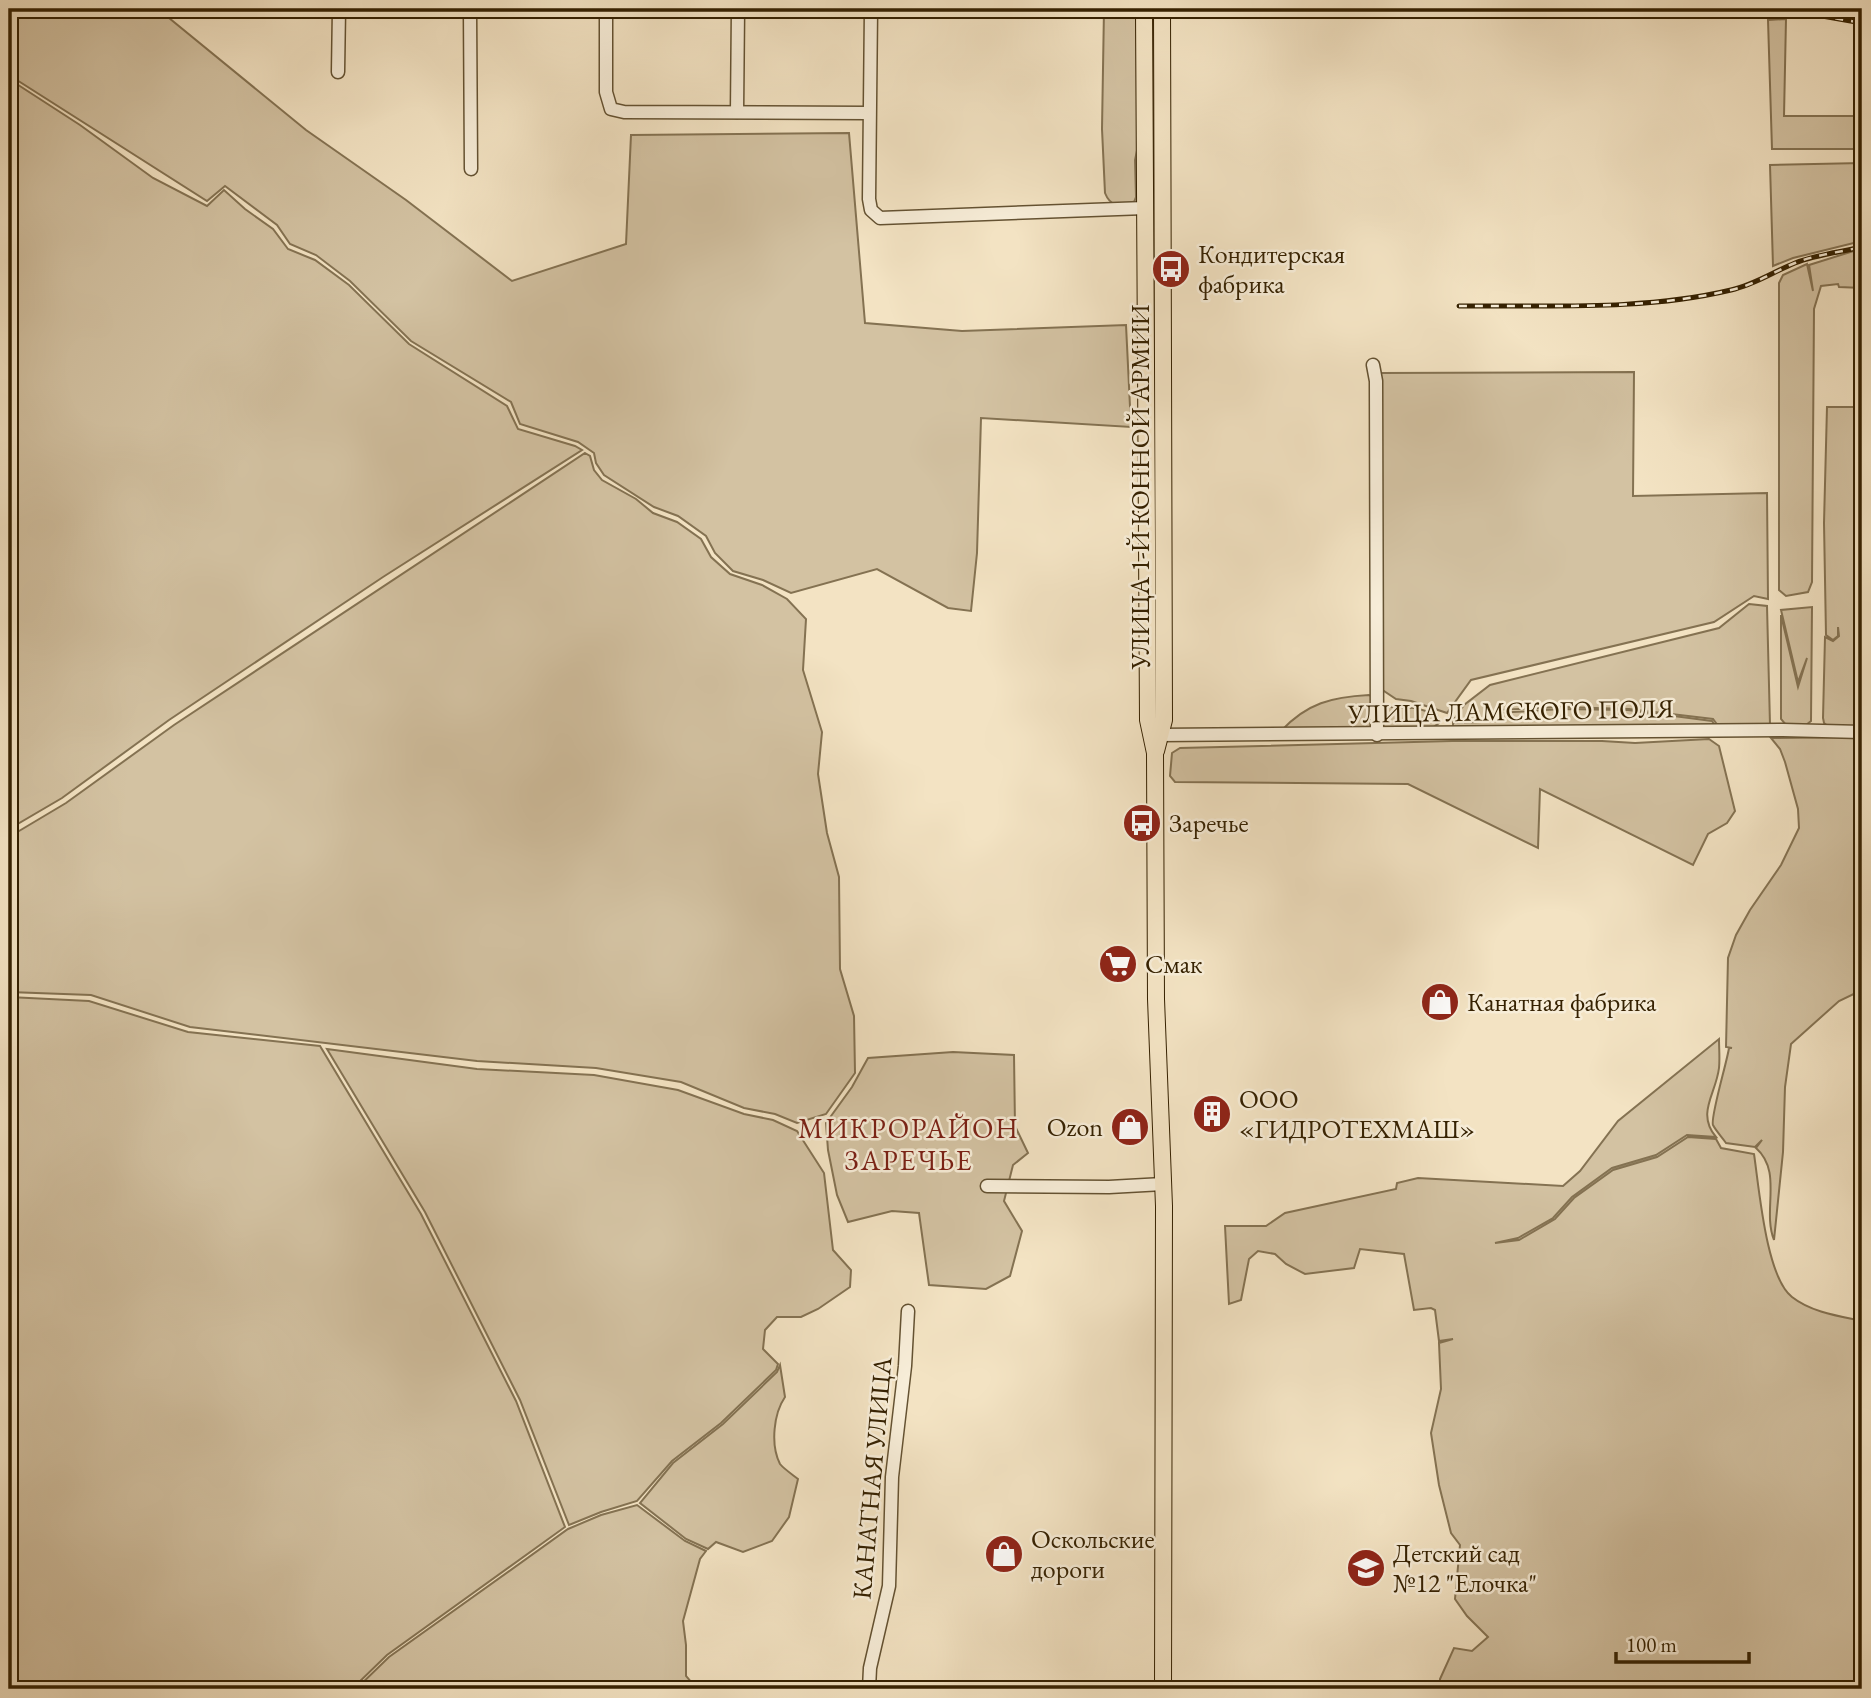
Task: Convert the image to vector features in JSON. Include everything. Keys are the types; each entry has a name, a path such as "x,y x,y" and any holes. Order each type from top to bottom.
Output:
{"main road":[{"name":"УЛИЦА 1-Й КОННОЙ АРМИИ","path":"1144,9 1148,720 1155,753 1156,999 1163,1184 1163,1689"},
{"name":"УЛИЦА 1-Й КОННОЙ АРМИИ","path":"1155,753 1164,720 1162,9"},
{"path":"1145,211 1164,212"},
{"path":"1146,361 1165,361"}],"street":[{"path":"338,72 339,9"},
{"path":"470,9 471,169"},
{"path":"606,9 606,92 611,109 624,112 869,113"},
{"path":"737,112 738,9"},
{"path":"871,9 869,199 872,210 880,218 1145,211"},
{"path":"1373,365 1376,381 1377,735"},
{"name":"УЛИЦА ЛАМСКОГО ПОЛЯ","path":"1160,735 1783,730 1862,732"},
{"path":"987,1185 1109,1187 1163,1184"},
{"name":"КАНАТНАЯ УЛИЦА","path":"869,1689 870,1668 889,1586 892,1478 905,1366 908,1311"}],"shaded area":[{"path":"9,9 158,9 306,130 406,200 512,281 626,244 631,135 849,133 865,323 962,331 1126,325 1131,427 981,418 977,553 971,611 948,608 877,569 791,593 763,580 733,571 715,553 706,536 678,516 654,507 604,475 596,463 594,453 578,442 520,424 511,402 411,341 350,281 316,255 290,244 277,225 225,186 207,201 9,75"},
{"path":"1104,9 1139,9 1139,141 1135,160 1136,197 1134,202 1125,205 1113,203 1105,193 1102,129"},
{"path":"1151,9 1156,9 1157,197 1154,198"},
{"path":"1786,19 1784,116 1862,116 1862,149 1772,149 1768,20"},
{"path":"9,79 80,125 153,178 207,206 224,190 273,229 288,249 315,260 349,285 409,344 507,406 518,429 582,450 383,577 169,720 62,798 9,829"},
{"path":"1862,163 1862,241 1793,258 1773,266 1770,165"},
{"path":"1860,249 1862,288 1839,287 1838,284 1821,286 1814,309 1812,582 1808,592 1786,596 1779,590 1779,283 1783,275 1807,264 1813,291 1809,265"},
{"path":"1634,372 1633,496 1767,493 1768,599 1754,596 1714,622 1471,680 1447,713 1396,699 1381,689 1381,373"},
{"path":"1827,407 1862,407 1862,727 1829,727 1823,718 1825,637 1833,641 1839,636 1838,627 1838,636 1833,640 1826,635 1824,523"},
{"path":"585,453 590,456 594,470 602,480 636,499 653,513 677,522 701,539 711,557 730,574 762,585 787,599 806,619 803,670 822,732 818,774 827,833 839,877 840,969 854,1016 855,1073 826,1114 797,1123 775,1114 744,1108 681,1082 596,1068 477,1061 190,1027 91,995 9,992 9,837 66,803 174,725"},
{"path":"1749,604 1767,606 1770,725 1719,727 1713,719 1629,709 1562,707 1496,710 1482,720 1453,721 1464,705 1490,685 1719,628"},
{"path":"1812,607 1811,721 1806,725 1786,725 1781,719 1781,615 1798,687 1807,658 1798,682 1781,610"},
{"path":"1369,695 1390,707 1415,708 1437,714 1439,723 1431,729 1281,731 1301,714 1321,703"},
{"path":"1562,709 1628,710 1712,721 1717,728 1453,727 1453,723 1482,722 1497,713"},
{"path":"1862,737 1862,990 1839,1001 1791,1044 1785,1087 1783,1152 1774,1240 1770,1216 1769,1168 1756,1148 1762,1140 1755,1147 1726,1143 1713,1125 1729,1048 1732,1048 1726,1047 1728,958 1736,935 1781,865 1799,828 1798,809 1785,762 1780,749 1771,738"},
{"path":"1709,739 1719,746 1735,811 1727,823 1708,834 1693,865 1540,789 1538,848 1408,784 1175,782 1170,776 1172,753 1180,748 1452,741 1635,743"},
{"path":"9,997 89,1001 188,1032 320,1046 421,1214 516,1401 565,1527 387,1655 352,1689 9,1689"},
{"path":"1719,1039 1719,1068 1707,1111 1710,1128 1716,1137 1687,1135 1656,1155 1612,1168 1572,1197 1553,1218 1518,1238 1495,1243 1519,1240 1555,1219 1574,1198 1613,1170 1657,1157 1688,1137 1716,1139 1721,1148 1754,1154 1765,1230 1783,1286 1792,1297 1808,1306 1825,1313 1862,1321 1862,1689 1440,1689 1440,1679 1454,1648 1472,1651 1488,1637 1455,1599 1460,1545 1451,1533 1439,1485 1431,1433 1441,1389 1439,1343 1453,1339 1439,1341 1435,1310 1414,1310 1404,1254 1360,1249 1354,1268 1305,1274 1286,1264 1275,1254 1258,1251 1249,1259 1241,1300 1229,1304 1225,1226 1266,1226 1285,1213 1396,1189 1397,1183 1418,1178 1563,1186 1580,1171 1618,1121"},
{"path":"327,1049 477,1069 594,1075 678,1090 744,1114 773,1120 797,1131 824,1173 833,1250 851,1270 850,1287 801,1317 777,1317 765,1330 763,1349 778,1364 776,1370 721,1423 672,1461 637,1501 569,1525 520,1400 425,1212"},
{"path":"953,1052 1014,1055 1015,1126 1028,1153 1013,1165 1004,1201 1022,1231 1010,1276 986,1289 929,1285 919,1213 892,1211 848,1222 837,1195 828,1150 826,1123 852,1087 868,1058"},
{"path":"780,1365 785,1397 776,1420 775,1447 780,1464 798,1479 789,1517 772,1541 743,1552 716,1542 708,1549 686,1539 640,1503 673,1463 723,1424 777,1372"},
{"path":"637,1505 685,1541 706,1551 700,1559 683,1621 686,1676 697,1689 356,1689 389,1657 568,1529 601,1515"}],"railway":[{"path":"1212,11 1788,10 1862,23"},
{"path":"1459,306 1596,306 1698,297 1739,288 1803,260 1862,247"}],"place":[{"name":"Кондитерская фабрика","path":"1171,269"},
{"name":"Заречье","path":"1142,823"},
{"name":"Смак","path":"1118,964"},
{"name":"Канатная фабрика","path":"1440,1002"},
{"name":"ООО «ГИДРОТЕХМАШ»","path":"1212,1114"},
{"name":"Ozon","path":"1130,1127"},
{"name":"Оскольские дороги","path":"1004,1554"},
{"name":"Детский сад №12 \"Елочка\"","path":"1366,1568"}],"district":[{"name":"МИКРОРАЙОН ЗАРЕЧЬЕ","path":"909,1144"}]}
